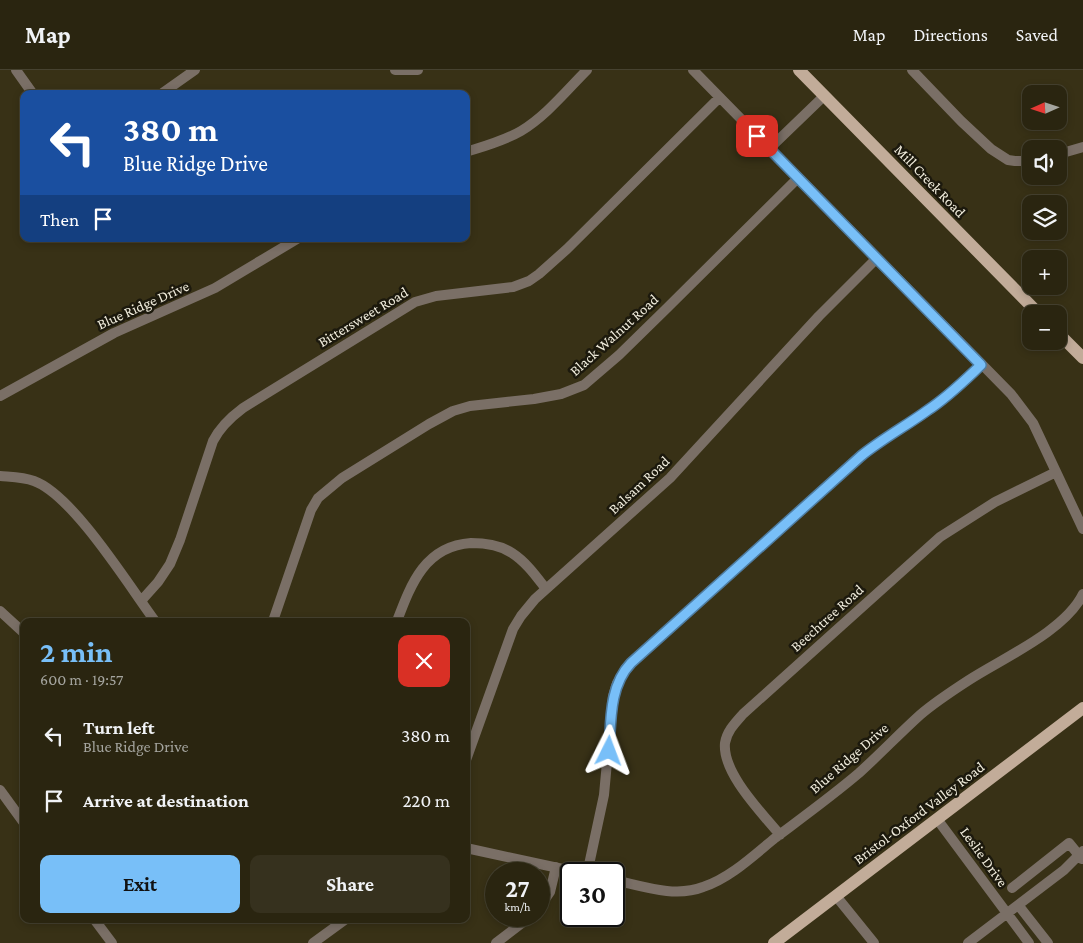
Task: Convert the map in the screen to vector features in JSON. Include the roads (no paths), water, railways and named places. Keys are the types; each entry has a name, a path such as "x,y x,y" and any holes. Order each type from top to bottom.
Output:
{"main road":[{"name":"Mill Creek Road","path":"799,70 1030,305"},
{"path":"1067,342 1083,358"},
{"name":"Bristol-Oxford Valley Road","path":"774,943 1083,708"}],"street":[{"path":"16,70 30,90"},
{"path":"167,90 195,70"},
{"path":"395,70 418,70"},
{"path":"470,151 506,139 522,131 537,120 587,70"},
{"path":"693,70 1011,394 1026,414 1083,529"},
{"path":"912,70 991,149 1008,160 1022,161"},
{"path":"770,149 824,96"},
{"name":"Bittersweet Road","path":"140,601 158,582 170,564 180,540 213,441 221,427 231,417 415,302 436,296 514,287 534,278 567,249 719,98"},
{"path":"1067,152 1083,147"},
{"name":"Black Walnut Road","path":"274,618 311,510 325,491 342,478 453,410 561,394 584,385 607,366 665,310 798,178"},
{"name":"Blue Ridge Drive","path":"0,396 114,333 215,288 292,242"},
{"name":"Balsam Road","path":"470,749 513,629 520,616 546,588 670,478 819,316 878,258"},
{"path":"589,862 604,795 613,696 626,668 861,456 930,409 957,388 981,365"},
{"name":"Beechtree Road","path":"780,835 745,791 728,763 725,755 725,743 732,725 940,537 995,502 1056,472"},
{"path":"0,476 34,481 60,497 95,538 153,618"},
{"path":"398,618 413,582 422,568 439,552 465,544 485,544 505,549 526,564 546,588"},
{"name":"Blue Ridge Drive","path":"625,882 658,890 678,892 704,887 740,866 858,773 920,715 944,696 1043,635 1074,608 1083,595"},
{"path":"0,610 20,629"},
{"path":"0,790 20,817"},
{"name":"Leslie Drive","path":"937,819 1028,943"},
{"path":"968,943 1006,913 1019,906 1082,855 1069,843 1012,888"},
{"path":"470,849 560,868"},
{"path":"550,892 556,867"},
{"path":"836,896 874,943"},
{"path":"1019,906 1048,943"},
{"path":"97,923 112,943"},
{"path":"313,943 340,923"},
{"path":"496,943 517,927"}]}
